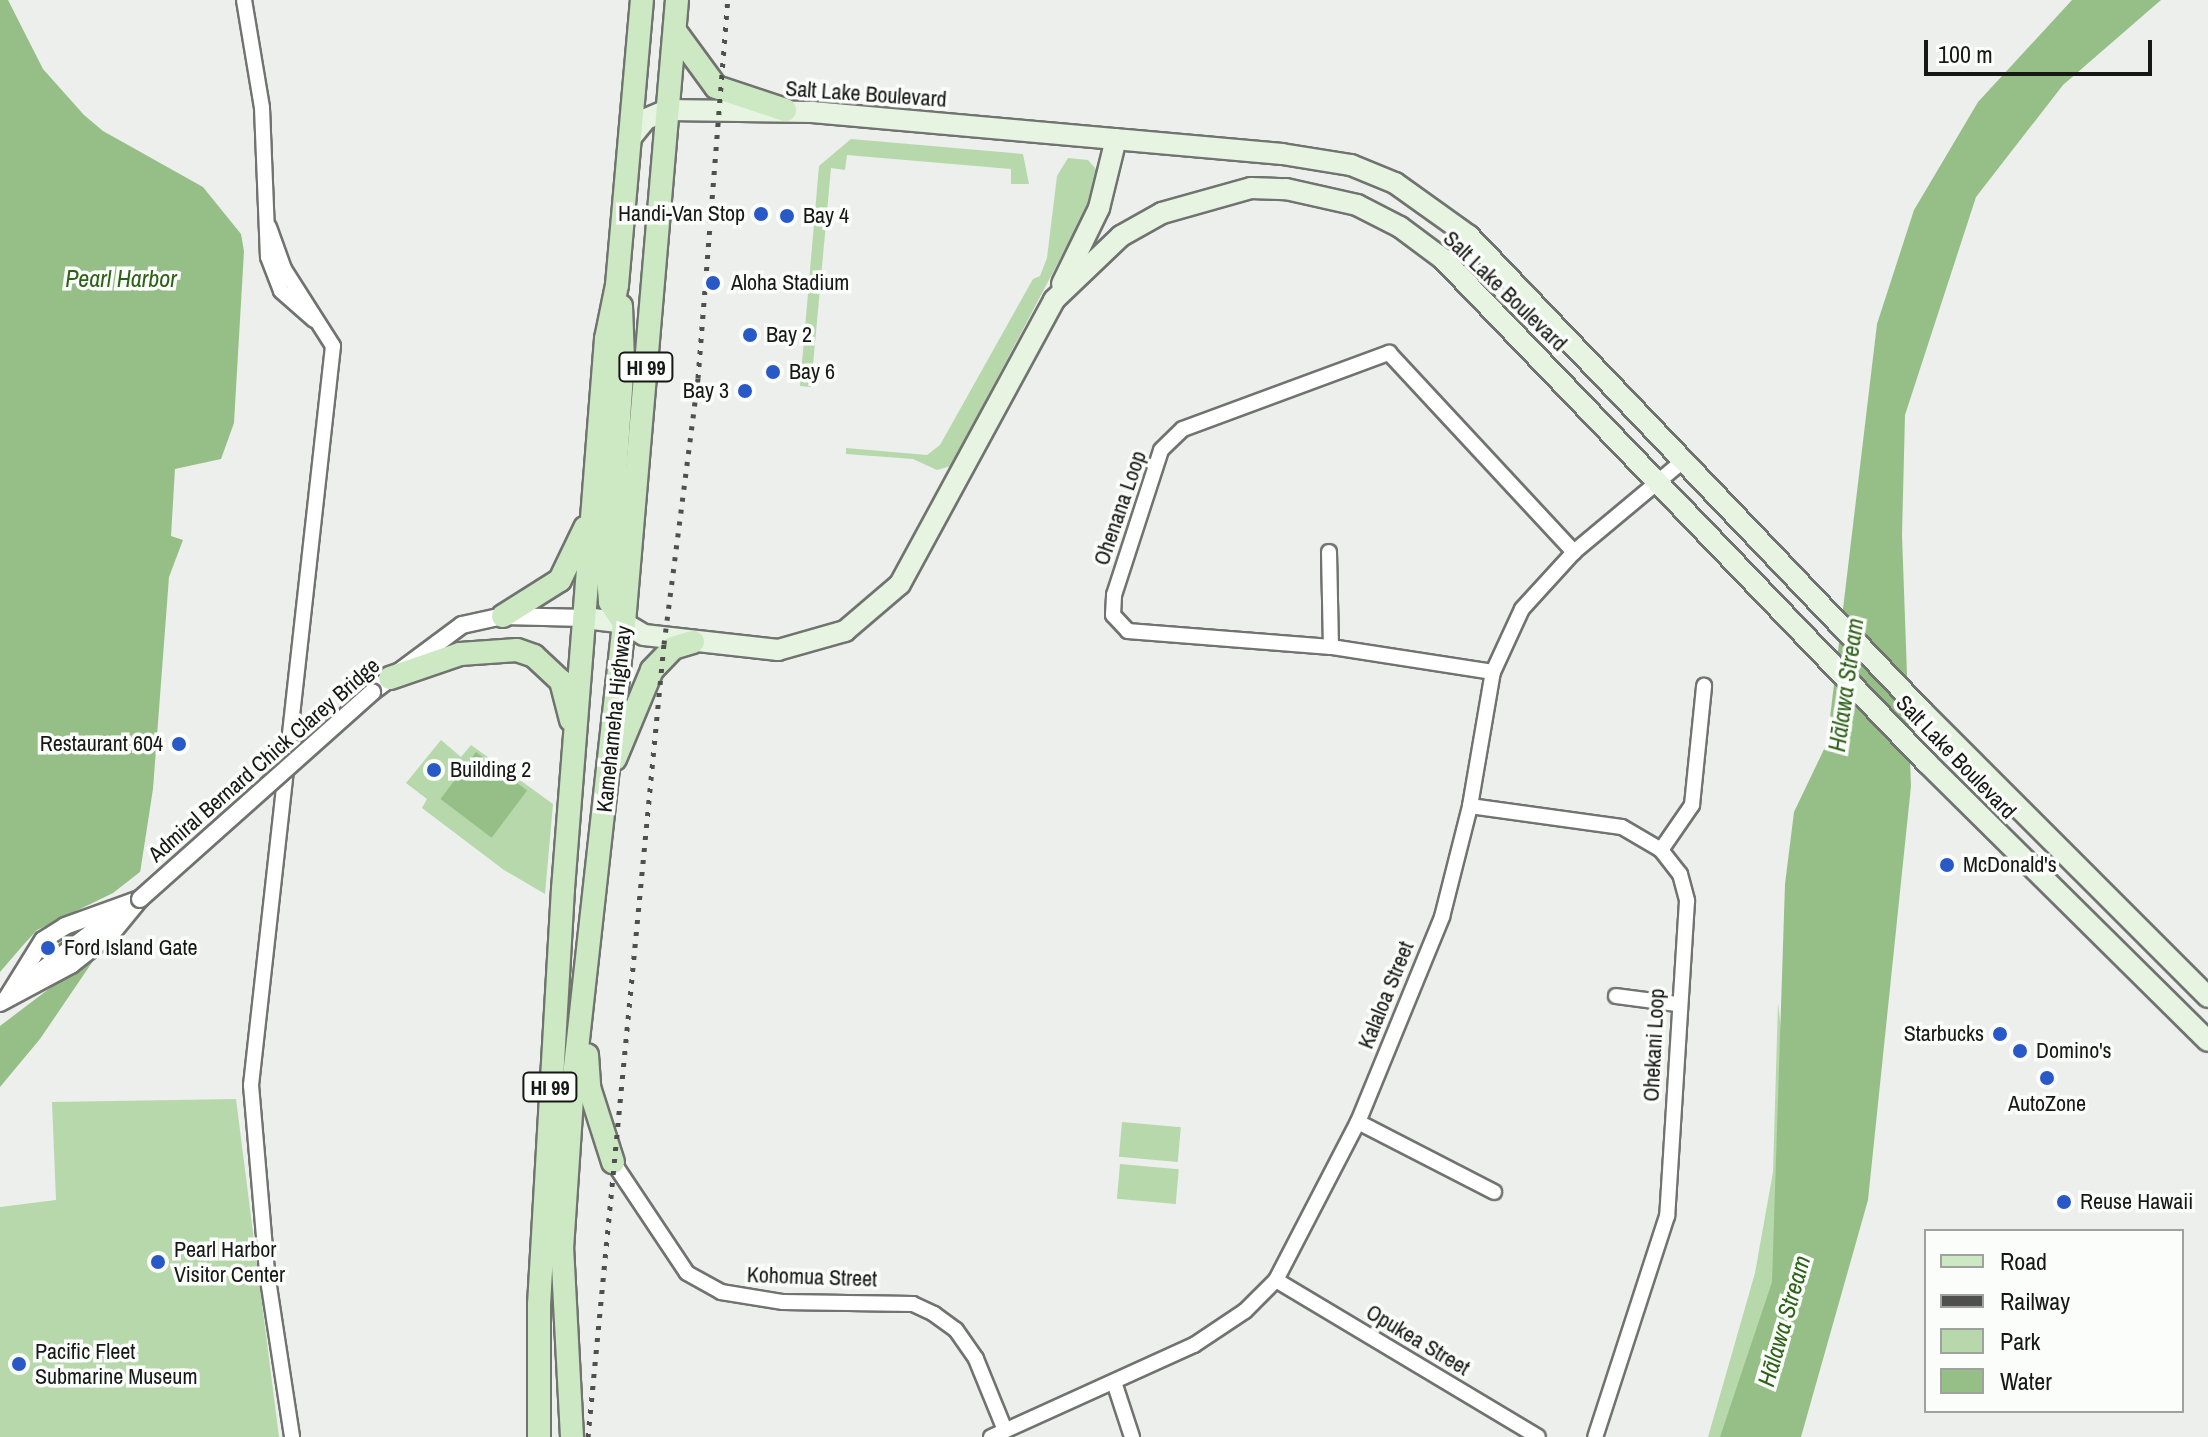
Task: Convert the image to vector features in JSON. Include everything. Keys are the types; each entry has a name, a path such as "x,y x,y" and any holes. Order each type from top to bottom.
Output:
{"main road":[{"name":"Kamehameha Highway","path":"539,1437 547,1137 606,339 617,285 642,0"},
{"name":"Kamehameha Highway","path":"572,1437 562,1249 579,1010 624,623 677,0"},
{"path":"675,31 716,87 785,110"},
{"path":"629,140 646,119 667,110"},
{"name":"Salt Lake Boulevard","path":"667,110 749,114 785,110 1330,161 1406,189 1469,236 1923,712 2208,997"},
{"path":"1054,300 1099,208 1116,139"},
{"name":"Salt Lake Boulevard","path":"585,618 624,623 644,635 778,650 845,631 871,614 907,573 1054,300 1121,236 1162,213 1251,188 1286,189 1357,205 1400,227 1443,259 1657,478 1927,763 2208,1041"},
{"path":"617,285 623,360 608,578 610,602 624,623"},
{"path":"503,616 560,580 583,538 595,492"},
{"path":"607,779 652,670 673,648 693,642"},
{"path":"390,678 460,654 517,650 534,656 561,681 576,738"},
{"path":"579,1010 589,1087 613,1162"}],"street":[{"path":"244,0 262,108 269,227 284,269 333,346 251,1085 267,1273 292,1437"},
{"name":"Ohenana Loop","path":"1493,672 1331,647 1128,631 1113,615 1114,595 1148,481 1161,450 1183,429 1389,353 1574,552"},
{"name":"Kalaloa Street","path":"991,1437 1115,1385 1222,1329 1276,1280 1358,1122 1442,917 1470,806 1493,672 1522,609 1574,552 1657,478 1684,460"},
{"path":"1329,552 1331,647"},
{"name":"Admiral Bernard Chick Clarey Bridge","path":"4,1001 71,965 113,932 140,899 372,692 445,634 503,616 585,618"},
{"path":"1661,850 1692,805 1704,686"},
{"name":"Ohekani Loop","path":"1470,806 1622,827 1661,850 1680,874 1687,901 1677,1004 1667,1216 1595,1437"},
{"path":"4,1001 43,940 65,926 140,899"},
{"path":"1616,996 1677,1004"},
{"path":"1358,1122 1494,1192"},
{"name":"Kohomua Street","path":"613,1162 687,1273 721,1292 783,1302 900,1303 934,1314 956,1330 976,1359 1005,1430"},
{"name":"Opukea Street","path":"1276,1280 1538,1437"},
{"path":"1115,1385 1132,1437"}],"green space":[{"path":"851,139 1023,154 1029,184 1011,184 1011,169 847,155 845,170 831,168 811,387 800,386 819,166"},
{"path":"1068,158 1088,160 1103,177 951,466 937,470 913,459 846,454 846,448 927,455 940,445 1033,279 1040,276 1047,258 1057,176"},
{"path":"441,740 461,757 471,745 553,804 545,894 504,870 422,808 427,799 406,783"},
{"path":"1778,1003 1804,1224 1740,1437 1708,1437 1755,1273 1773,1172"},
{"name":"Pearl Harbor Visitor Center","path":"236,1099 279,1437 0,1437 0,1207 56,1200 52,1102"},
{"path":"1122,1122 1181,1127 1178,1162 1119,1157"},
{"path":"1120,1164 1179,1169 1176,1204 1117,1199"}],"water":[{"name":"Pearl Harbor","path":"0,0 8,0 43,69 84,115 103,131 203,187 241,234 244,251 234,423 221,459 175,469 171,536 183,540 169,577 153,789 140,873 127,911 40,1039 0,1087"},
{"name":"Hālawa Stream","path":"2072,0 2161,0 2063,85 1976,197 1905,415 1902,535 1911,786 1868,1200 1801,1437 1720,1437 1772,1282 1785,884 1794,812 1827,743 1877,324 1914,210 1978,102"},
{"path":"476,752 527,791 492,838 440,799"}],"pier":[{"path":"145,868 130,913 108,944 0,1026 0,972 25,943 37,930 113,893"}],"railway":[{"path":"588,1437 664,644 698,378 728,0"}],"place":[{"name":"Handi-Van Stop","path":"761,214"},
{"name":"Bay 4","path":"787,216"},
{"name":"Aloha Stadium","path":"713,283"},
{"name":"Bay 2","path":"750,335"},
{"name":"Bay 6","path":"773,372"},
{"name":"Bay 3","path":"745,391"},
{"name":"Restaurant 604","path":"179,744"},
{"name":"Building 2","path":"434,770"},
{"name":"McDonald's","path":"1947,865"},
{"name":"Ford Island Gate","path":"48,948"},
{"name":"Starbucks","path":"2000,1034"},
{"name":"Domino's","path":"2020,1051"},
{"name":"AutoZone","path":"2047,1078"},
{"name":"Reuse Hawaii","path":"2064,1202"},
{"name":"Pearl Harbor Visitor Center","path":"158,1262"},
{"name":"Pacific Fleet Submarine Museum","path":"19,1364"}]}
